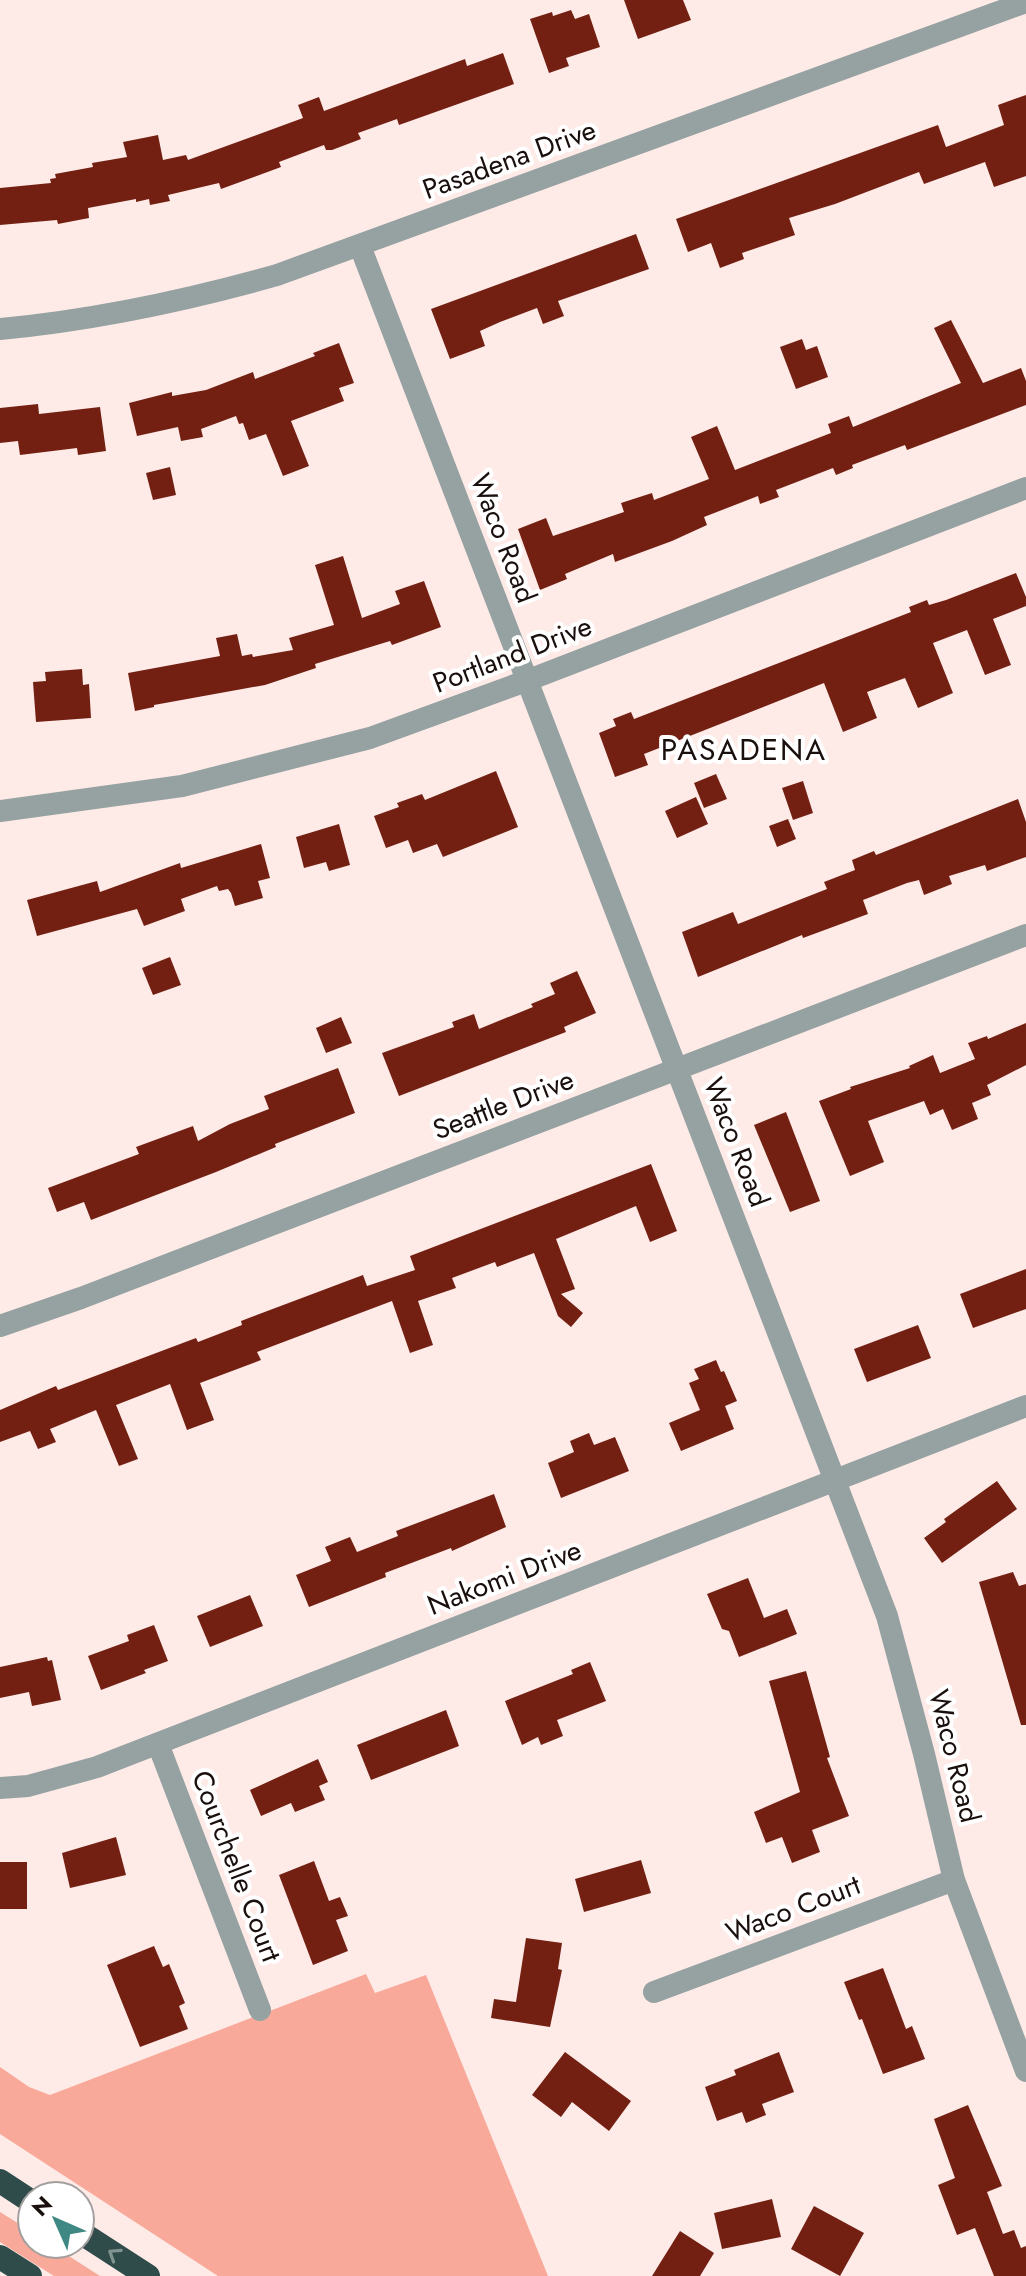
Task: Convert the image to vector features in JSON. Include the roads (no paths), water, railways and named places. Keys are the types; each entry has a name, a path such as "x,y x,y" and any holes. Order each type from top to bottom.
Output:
{"highway":[{"path":"96,2242 148,2276"},
{"path":"0,2257 30,2276"}],"street":[{"name":"Pasadena Drive","path":"0,329 69,322 174,303 277,275 1026,2"},
{"name":"Waco Road","path":"360,246 887,1616 921,1739 954,1880 1026,2071"},
{"name":"Portland Drive","path":"0,811 182,786 370,738 1026,488"},
{"name":"Seattle Drive","path":"0,1326 96,1292 1026,935"},
{"name":"Nakomi Drive","path":"0,1788 28,1786 63,1778 158,1744 1026,1406"},
{"name":"Courchelle Court","path":"158,1744 260,2010"},
{"name":"Waco Court","path":"654,1992 954,1880"}],"district":[{"name":"PASADENA","path":"744,750"}]}
